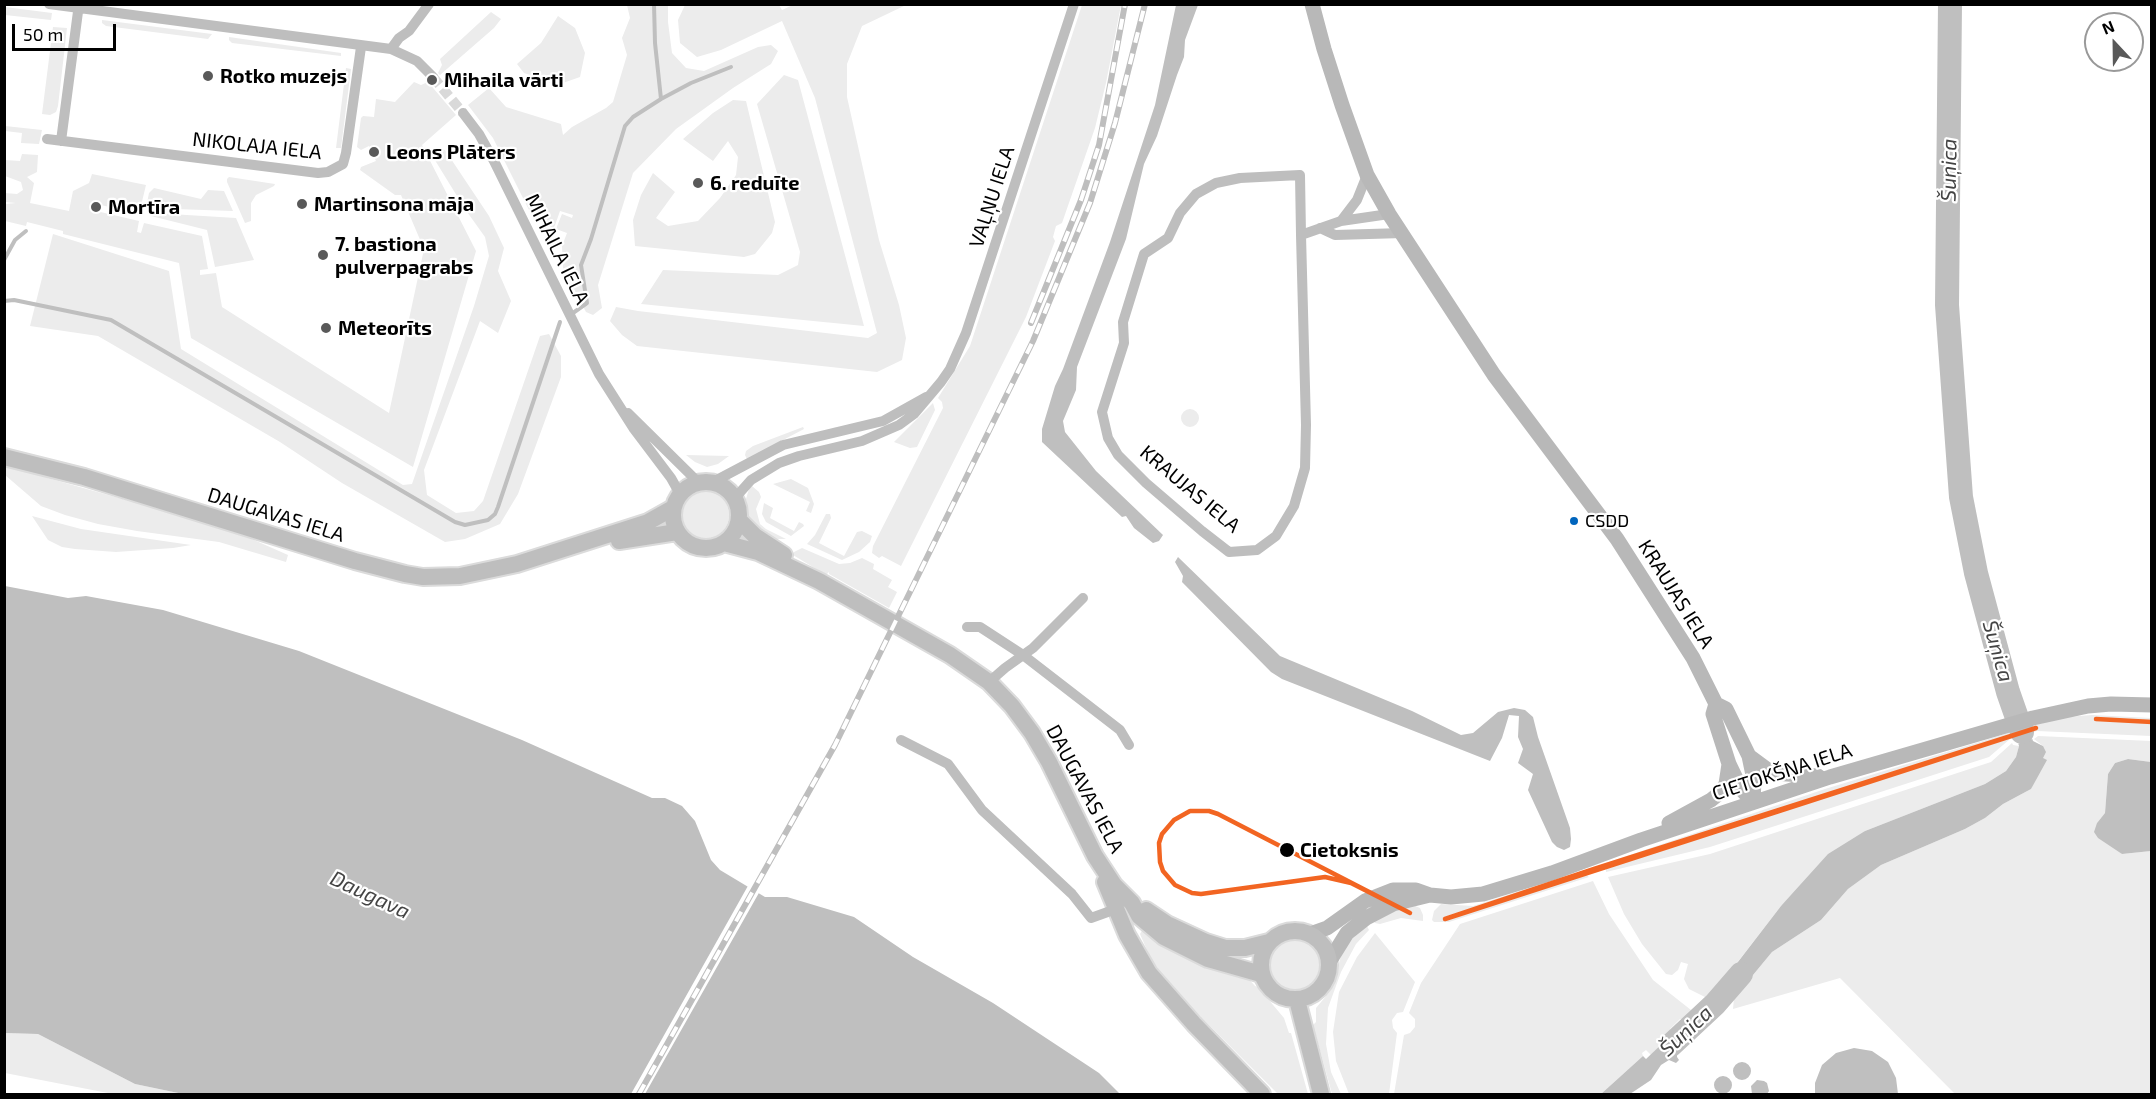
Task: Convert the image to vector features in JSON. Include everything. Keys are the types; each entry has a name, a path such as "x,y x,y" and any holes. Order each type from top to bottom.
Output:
{"main road":[{"name":"DAUGAVAS IELA","path":"4,457 94,480 355,561 405,574 435,578 460,576 517,564 648,522 676,501"},
{"path":"706,482 725,487 735,498 739,520 735,531 724,543 716,547 700,548 686,542 677,532 673,521 676,501 689,486 706,482"},
{"name":"DAUGAVAS IELA","path":"739,520 754,536 819,580 950,655 989,682 1012,706 1032,733 1049,762 1095,856 1114,885 1124,906 1164,937 1208,959 1261,974"},
{"name":"DAUGAVAS IELA","path":"538,557 638,537 677,532"},
{"name":"DAUGAVAS IELA","path":"724,543 758,552 819,580"},
{"path":"1124,906 1127,935 1149,973 1194,1024 1263,1095"},
{"name":"DAUGAVAS IELA","path":"1124,906 1145,909 1167,924 1225,948 1245,948 1269,942"},
{"path":"1288,931 1303,931 1310,934 1323,945 1329,962 1329,971 1321,987 1306,998 1289,999 1275,993 1269,988 1261,974 1260,963 1263,952 1269,942 1288,931"},
{"path":"1298,999 1321,1095"}],"street":[{"path":"49,4 79,6 391,49 417,61 433,77"},
{"path":"391,49 399,38 409,31 429,4"},
{"name":"VAĻŅU IELA","path":"735,498 751,480 779,463 862,441 899,425 914,414 950,369 966,333 1074,4"},
{"name":"KRAUJAS IELA","path":"1312,4 1334,83 1367,175 1389,214 1494,375 1629,558 1693,658 1716,704 1726,709 1749,756 1754,780 1753,802"},
{"path":"61,141 79,6"},
{"name":"NIKOLAJA IELA","path":"47,139 318,174 328,172 343,164 361,46"},
{"name":"MIHAILA IELA","path":"463,113 479,134 494,161 588,353 634,429 671,478 676,501"},
{"name":"KRAUJAS IELA","path":"1300,175 1301,235 1305,468 1293,506 1276,536 1257,550 1229,552 1154,490 1118,455 1108,438 1102,412 1124,342 1123,322 1144,254 1168,238 1180,213 1196,194 1216,183 1240,178 1300,175"},
{"path":"1341,221 1357,200 1367,175"},
{"path":"1301,235 1341,221 1389,214"},
{"path":"1320,228 1335,235 1403,233"},
{"name":"VAĻŅU IELA","path":"706,482 783,445 883,421 930,395"},
{"name":"MIHAILA IELA","path":"617,403 706,482"},
{"path":"989,682 1033,648 1083,598"},
{"path":"967,627 980,627 1023,655 1120,730 1129,745"},
{"name":"KRAUJAS IELA","path":"1716,704 1713,714 1729,764 1741,789 1753,802"},
{"name":"CIETOKŠŅA IELA","path":"1310,934 1327,928 1365,901 1393,890 1416,890 1430,895 1450,897 1483,894 1590,860 1641,840 1830,777 2033,718 2088,706 2151,705"},
{"path":"901,740 948,764 981,810 1072,894 1091,918 1124,906"},
{"path":"1749,756 1772,773 1830,777"},
{"path":"1641,840 1712,800 1726,784 1729,764"},
{"name":"CIETOKŠŅA IELA","path":"1329,962 1347,933 1366,918 1393,904 1430,895"}],"shaded area":[{"path":"795,4 906,5 862,26 847,64 847,97 879,240 899,305 906,338 902,360 877,372 637,346 622,335 610,321 616,307 868,338 877,333 815,98 782,21 721,50 697,57 680,43 678,20 685,5 779,5 782,10"},
{"path":"627,5 668,5 672,53 686,68 704,71 758,47 771,45 778,51 771,64 676,129 633,173 598,285 602,308 593,315 586,312 563,268 562,246 567,233 556,229 562,214 572,218 573,215 560,211 554,228 543,224 547,210 536,207 536,209 545,211 541,220 532,216 493,138 468,105 489,88 506,107 561,124 563,135 572,127 606,108 613,102 627,55 622,38 630,18"},
{"path":"1082,5 1121,5 1095,128 1062,223 1056,226 1053,237 1055,241 1026,317 901,566 872,553 873,546 943,408 938,398 970,346"},
{"path":"5,7 52,13 51,20 5,15"},
{"path":"491,12 501,19 494,28 440,75 438,73 442,65 440,59"},
{"path":"558,16 575,28 585,53 580,77 557,85 524,73 517,64 541,43"},
{"path":"102,20 212,34 208,39 106,26"},
{"path":"53,27 67,28 58,106 56,112 50,115 42,114"},
{"path":"229,37 341,53 341,56 232,43"},
{"path":"346,68 351,69 341,148 336,148"},
{"path":"784,75 798,80 864,326 641,304 663,270 778,275 798,265 800,252 757,104"},
{"path":"414,82 421,85 428,82 456,115 422,145 476,251 413,467 191,338 179,263 63,234 63,231 27,222 26,226 5,221 5,204 16,203 5,202 5,193 17,194 23,190 21,182 5,176 5,160 20,161 22,154 38,155 37,172 27,177 34,183 30,203 69,211 73,191 89,183 92,174 146,185 139,214 97,203 93,205 92,210 139,221 137,232 141,233 144,223 202,236 208,269 200,270 200,275 216,273 222,307 389,413 424,249 401,195 395,195 360,170 361,167 376,161 369,146 361,150 357,147 361,118 363,116 374,117 376,99 395,102"},
{"path":"733,100 746,101 775,222 772,233 755,254 744,257 635,246 633,220 641,195 653,173 675,192 656,218 668,226 698,221 720,198 736,175 738,157 728,141 713,161 683,139 713,113"},
{"path":"5,126 42,130 39,144 21,143 22,133 5,131"},
{"path":"440,149 445,150 489,216 504,248 498,271 511,301 498,333 480,321 424,470 427,495 456,513 474,511 483,501 540,336 549,334 561,356 561,377 518,494 500,524 465,539 445,542 342,483 280,442 98,336 30,326 53,234 169,271 181,349 403,485 412,484 489,256 485,237 433,157"},
{"path":"229,177 275,184 256,195 251,203 251,221 245,223 227,182"},
{"path":"154,188 201,199 208,190 224,191 233,211 146,208 149,193"},
{"path":"154,213 236,218 254,260 215,267 207,230 151,216"},
{"path":"933,403 935,410 917,447 910,448 894,442"},
{"path":"1190,409 1196,412 1199,418 1196,424 1190,427 1184,424 1181,418 1184,412"},
{"path":"803,427 804,429 747,459 746,451 753,446"},
{"path":"686,455 729,456 718,464 707,467"},
{"path":"5,466 245,536 288,555 286,562 219,542 137,531 65,515 41,506 5,475"},
{"path":"791,479 808,488 814,504 811,513 806,511 810,502 773,484"},
{"path":"752,486 761,497 756,509 760,524 786,539 770,539 748,521 746,499"},
{"path":"705,491 722,498 729,515 722,532 705,539 688,532 681,515 688,498"},
{"path":"764,503 773,508 770,518 794,531 799,522 804,526 791,536 766,522 762,514"},
{"path":"826,514 830,514 831,518 819,543 844,556 857,532 862,531 872,536 870,542 859,552 842,560 807,544 815,535"},
{"path":"32,516 81,529 191,545 116,552 62,547 48,540"},
{"path":"802,548 839,564 850,563 862,558 874,564 873,569 892,580 888,587 897,592 889,608 829,572 826,575 793,555"},
{"path":"2092,715 2151,718 2151,736 2037,731 2010,739 1989,757 1710,847 1606,872 1606,863 1825,789 2035,725 2066,717"},
{"path":"2038,736 2151,741 2151,762 2128,759 2115,763 2108,774 2105,813 2097,823 2122,854 2151,851 2151,1094 1955,1094 1840,978 1733,1009 1734,998 1772,952 1821,920 1848,889 1881,865 1965,829 2031,789 2043,758 2043,746 2034,739"},
{"path":"2012,743 2019,746 2016,757 2006,771 1985,784 1865,831 1781,906 1709,999 1689,989 1684,979 1688,964 1681,962 1678,970 1672,975 1666,974 1642,944 1624,914 1608,877 1710,854 1991,762"},
{"path":"1582,871 1589,877 1449,922 1432,920 1434,911 1441,904 1473,906"},
{"path":"1593,881 1609,914 1653,980 1691,1010 1695,1018 1691,1021 1680,1019 1670,1029 1671,1034 1651,1055 1646,1050 1642,1053 1643,1056 1601,1094 1394,1094 1404,1035 1410,1033 1415,1027 1415,1019 1409,1013 1421,983 1460,924"},
{"path":"1413,905 1420,908 1423,921 1401,918 1380,924 1375,923 1373,919"},
{"path":"1366,924 1369,930 1356,944 1341,972 1328,1008 1326,1044 1331,1072 1341,1094 1332,1094 1313,1025 1316,1022 1316,1008 1326,996 1347,944"},
{"path":"1143,929 1247,977 1258,987 1284,1018 1289,1033 1291,1033 1308,1094 1278,1094 1170,986 1150,957 1140,934"},
{"path":"1375,933 1415,982 1403,1012 1397,1013 1392,1020 1393,1028 1397,1033 1389,1094 1349,1094 1336,1061 1333,1032 1339,992 1357,957"},
{"path":"1294,939 1304,941 1312,947 1318,955 1320,965 1318,975 1312,983 1304,989 1294,991 1284,989 1276,983 1270,975 1268,965 1270,955 1276,947 1284,941"},
{"path":"5,1033 38,1034 135,1084 183,1094 113,1094 5,1073"}],"water":[{"path":"1176,5 1198,5 1185,40 1184,57 1157,136 1144,164 1126,239 1077,367 1076,390 1063,421 1065,432 1096,471 1163,535 1159,541 1153,543 1042,442 1042,429 1055,386 1110,242 1155,105"},
{"path":"1178,557 1280,656 1412,711 1461,735 1473,733 1498,712 1514,708 1525,710 1533,717 1570,828 1570,847 1564,850 1552,842 1528,790 1533,774 1518,763 1523,749 1518,737 1519,716 1509,715 1502,738 1490,761 1282,679 1271,672 1182,582 1183,576 1175,562"},
{"name":"Daugava","path":"5,586 68,598 86,596 163,610 299,651 522,740 652,798 665,798 682,806 695,821 711,860 720,870 765,897 787,897 854,917 913,957 993,1003 1099,1073 1120,1094 183,1094 135,1084 38,1034 5,1033"},
{"path":"2019,700 2033,741 2043,746 2046,752 2043,758 2047,760 2031,789 1965,829 1881,865 1848,889 1821,920 1772,952 1734,998 1722,1002 1718,998 1721,984 1781,906 1828,854 1865,831 1985,784 2006,771 2016,757 2019,746 2006,704"},
{"path":"2128,759 2151,762 2151,851 2122,854 2098,838 2094,832 2097,823 2105,813 2108,774 2115,763"},
{"path":"1687,1020 1697,1026 1696,1031 1677,1053 1679,1060 1676,1063 1669,1060 1661,1065 1651,1080 1630,1094 1601,1094 1643,1056 1646,1059"},
{"path":"1854,1048 1872,1051 1888,1062 1896,1078 1898,1094 1815,1094 1815,1083 1822,1065 1836,1053"},
{"path":"1742,1062 1750,1067 1751,1071 1746,1079 1742,1080 1734,1075 1733,1071 1738,1063"},
{"path":"1723,1076 1731,1081 1732,1085 1727,1093 1723,1094 1715,1089 1714,1085 1719,1077"},
{"path":"1757,1080 1767,1083 1769,1091 1767,1094 1752,1094 1751,1086"}],"pier":[{"path":"2023,705 2035,738 2015,745 2005,710"},
{"path":"749,884 760,891 645,1094 631,1094"}],"waterway":[{"path":"573,313 587,303 581,265 625,126 633,117 661,99 655,43 654,4"},
{"name":"Šuņica","path":"1950,4 1947,305 1961,497 1976,573 2008,692 2022,732"},
{"path":"661,99 691,83 731,67"},
{"path":"4,260 15,240 26,231"},
{"path":"4,301 14,300 111,320 455,522 465,525 488,520 495,514 560,322"},
{"name":"Šuņica","path":"1671,1045 1715,1004 1741,974"}],"tunnel":[{"path":"433,77 463,113"}],"railway":[{"path":"1031,323 1081,200 1099,145 1125,4"},
{"path":"639,1094 835,745 1033,341 1090,203 1115,123 1145,4"}],"transit line":[{"path":"2096,719 2152,722"},
{"path":"2096,719 2152,722"},
{"path":"1445,919 2036,728"},
{"path":"1445,919 2036,728"},
{"path":"1190,811 1209,811 1218,814 1410,913 1351,883 1325,877 1201,894 1192,893 1175,885 1163,871 1159,843 1162,834 1174,820 1190,811"}],"place":[{"name":"Rotko muzejs","path":"208,76"},
{"name":"Mihaila vārti","path":"432,80"},
{"name":"Leons Plāters","path":"374,152"},
{"name":"6. reduīte","path":"698,183"},
{"name":"Martinsona māja","path":"302,204"},
{"name":"Mortīra","path":"96,207"},
{"name":"7. bastiona pulverpagrabs","path":"323,255"},
{"name":"Meteorīts","path":"326,328"},
{"name":"CSDD","path":"1574,521"},
{"name":"Cietoksnis","path":"1287,850"}]}
